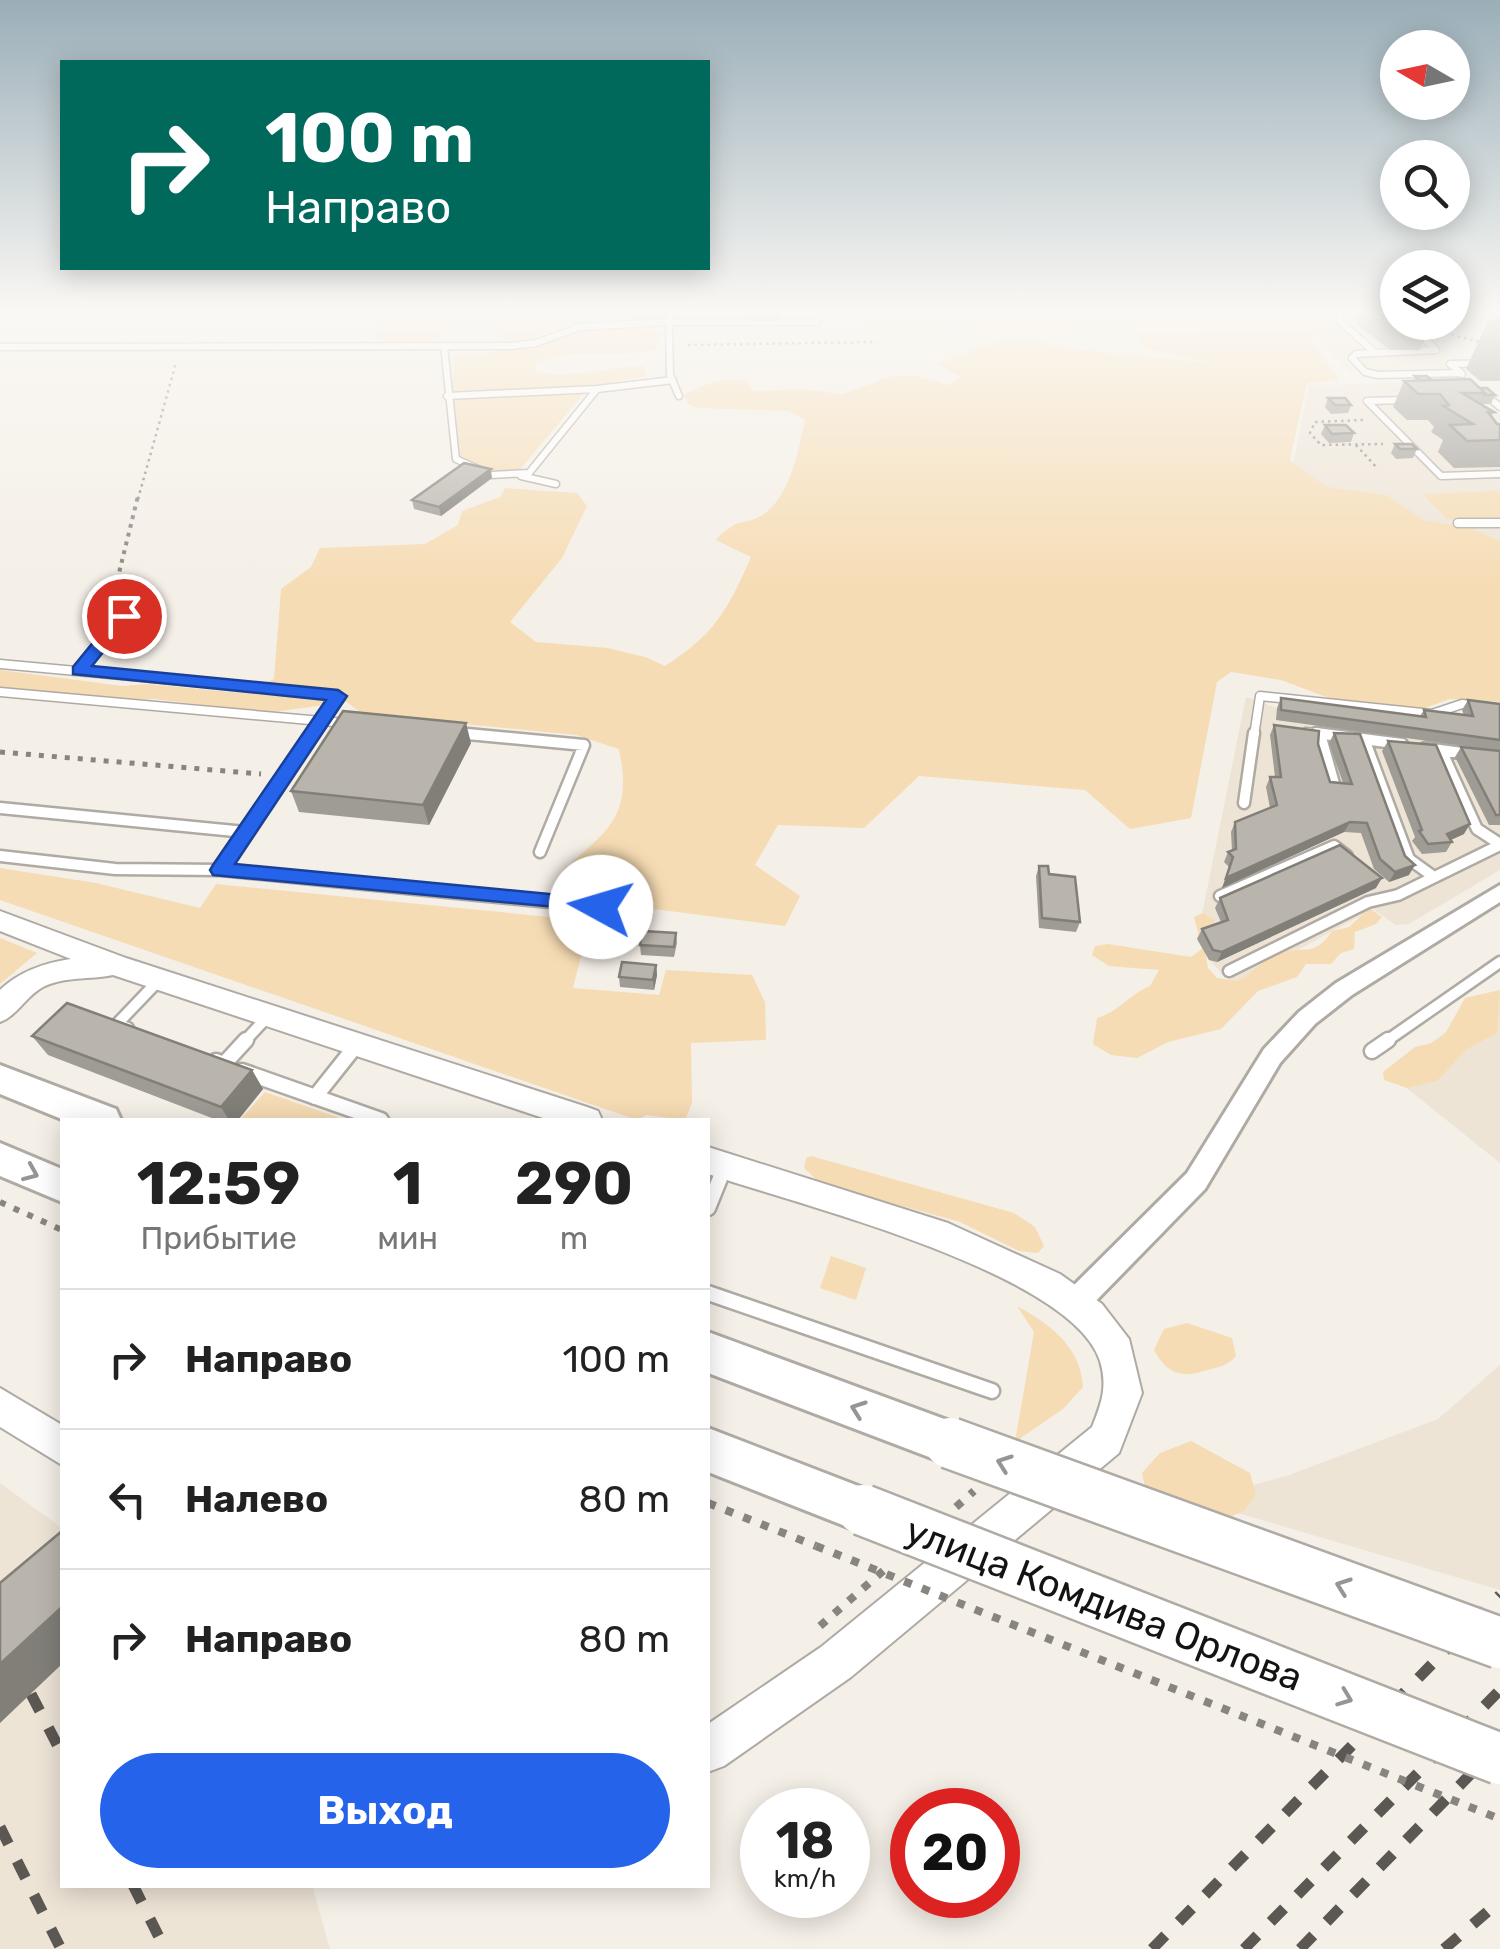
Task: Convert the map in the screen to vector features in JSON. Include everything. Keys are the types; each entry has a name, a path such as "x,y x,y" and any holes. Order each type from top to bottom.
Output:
{"main road":[{"path":"4,1076 98,1118"},
{"path":"0,1160 60,1185"},
{"path":"710,1355 1500,1642"},
{"name":"улица Комдива Орлова","path":"710,1451 1500,1759"}],"street":[{"path":"1076,1304 1196,1182 1272,1056 1307,1018 1344,990 1500,892"},
{"path":"0,921 116,965 581,1118"},
{"path":"0,1011 31,979 78,968 116,965"},
{"path":"710,1749 836,1662 1106,1440 1124,1405 1125,1384 1116,1356 1101,1330 1076,1304 1022,1268 978,1247 716,1164"},
{"path":"0,1406 60,1445"}],"lane":[{"path":"448,405 456,459 477,470 556,484"},
{"path":"521,476 529,474 584,405"},
{"path":"1371,405 1441,476 1500,474"},
{"path":"1458,524 1500,523"},
{"path":"79,670 124,616 111,606"},
{"path":"0,664 338,696 220,870"},
{"path":"0,692 359,724"},
{"path":"1244,803 1260,696 1432,714 1462,704 1500,709"},
{"path":"434,731 584,745 540,852"},
{"path":"1300,731 1500,758"},
{"path":"1320,734 1335,787"},
{"path":"1364,740 1409,858 1434,877"},
{"path":"1441,750 1477,829 1500,844"},
{"path":"0,808 246,832"},
{"path":"1229,971 1368,902 1398,894 1500,844"},
{"path":"1220,896 1334,846 1366,870"},
{"path":"0,856 115,869 220,870 601,907"},
{"path":"1382,882 1398,894"},
{"path":"1372,1051 1500,962"},
{"path":"135,1030 117,1024 160,978"},
{"path":"224,1064 270,1014"},
{"path":"315,1097 358,1043"},
{"path":"206,1057 375,1118"},
{"path":"710,1197 716,1164"},
{"path":"710,1294 992,1391"}],"path":[{"path":"111,606 121,550 134,519 164,405"},
{"path":"1386,420 1315,422 1310,434 1320,445 1409,443"},
{"path":"1356,444 1378,469"},
{"path":"0,752 284,776"},
{"path":"0,1202 60,1229"},
{"path":"944,1518 988,1479"},
{"path":"710,1504 1500,1819"},
{"path":"811,1634 900,1556"}],"shaded area":[{"path":"455,405 574,405 517,473 493,471 461,458"},
{"path":"690,405 1302,405 1290,460 1327,487 1386,495 1425,521 1468,527 1500,541 1500,702 1450,699 1425,708 1403,709 1329,698 1281,680 1231,672 1217,682 1191,818 1130,829 1085,790 919,776 864,828 778,825 755,865 800,896 785,926 654,909 563,870 605,832 614,820 623,791 619,749 576,735 362,714 347,702 265,713 155,699 119,700 0,688 0,670 122,686 148,684 241,693 274,679 281,589 311,567 320,548 425,544 458,525 462,511 500,497 505,488 577,493 587,506 562,558 510,622 536,642 607,648 665,666 708,632 727,607 751,557 716,540 736,524 764,514 781,496 805,420 789,411"},
{"path":"1305,405 1478,405 1500,415 1500,699 1252,669"},
{"path":"1500,491 1500,518 1447,519 1423,494"},
{"path":"1246,697 1277,708 1419,727 1500,715 1500,870 1409,924 1396,925 1373,909 1234,985 1209,960 1197,939"},
{"path":"0,868 96,883 200,908 216,884 590,921 573,988 659,995 666,970 752,975 765,1002 766,1040 691,1043 692,1103 686,1118 631,1118 0,900"},
{"path":"1369,908 1382,917 1376,924 1355,932 1354,949 1341,953 1331,964 1306,964 1297,977 1258,991 1221,1029 1168,1042 1137,1058 1111,1055 1093,1044 1097,1018 1150,986 1159,970 1109,966 1092,955 1095,946 1108,944 1191,957 1202,949 1194,917 1203,913 1214,920 1213,935 1205,950 1208,968 1217,978 1237,981 1277,954 1319,945 1332,931 1349,927"},
{"path":"0,938 37,953 0,984"},
{"path":"1500,990 1497,1033 1467,1049 1437,1081 1407,1088 1384,1080 1383,1072 1415,1047 1432,1043 1445,1034 1465,998"},
{"path":"1500,992 1500,1163 1389,1074"},
{"path":"265,1092 340,1118 242,1118"},
{"path":"811,1156 1014,1213 1035,1227 1044,1246 1038,1253 1019,1251 960,1222 820,1183 804,1168 806,1158"},
{"path":"831,1256 866,1268 856,1300 820,1288"},
{"path":"1017,1306 1062,1338 1076,1360 1083,1387 1063,1409 1015,1442 1034,1332"},
{"path":"1187,1323 1232,1338 1236,1356 1230,1362 1198,1373 1183,1374 1164,1365 1154,1350 1164,1329"},
{"path":"1500,1365 1500,1590 1197,1501 1289,1475 1438,1419"},
{"path":"1191,1441 1250,1473 1256,1494 1245,1510 1224,1520 1146,1492 1142,1473 1160,1453"},
{"path":"0,1483 60,1527 60,1888 313,1888 330,1949 0,1949"}],"building":[{"path":"1482,405 1494,412 1488,412 1500,424 1500,440 1467,441 1450,425 1473,424 1443,406"},
{"path":"1325,425 1346,425 1354,433 1332,434"},
{"path":"1395,444 1412,444 1417,449 1400,449"},
{"path":"464,463 491,469 439,507 412,500"},
{"path":"1281,698 1426,717 1424,710 1473,716 1468,700 1500,704 1500,740 1281,710"},
{"path":"343,711 466,723 423,805 291,791"},
{"path":"1274,725 1319,731 1318,744 1330,782 1352,784 1334,733 1360,734 1405,856 1415,865 1395,872 1380,859 1367,823 1350,822 1226,878 1233,857 1228,852 1236,849 1235,822 1277,805 1270,777 1281,777"},
{"path":"1388,741 1436,745 1470,824 1447,834 1452,842 1428,844 1419,831 1422,830"},
{"path":"1461,747 1500,751 1500,815 1496,815"},
{"path":"1340,845 1382,878 1222,952 1213,950 1202,929 1228,920 1220,898"},
{"path":"1039,866 1048,866 1049,874 1075,877 1080,922 1042,918"},
{"path":"643,931 676,933 674,947 640,945"},
{"path":"622,962 656,965 653,980 619,977"},
{"path":"67,1003 252,1070 221,1107 32,1036"},
{"path":"60,1533 60,1609 0,1664 0,1583"}],"railway":[{"path":"1152,1949 1500,1595"},
{"path":"1244,1949 1500,1690"},
{"path":"31,1694 60,1750"},
{"path":"1300,1949 1500,1744"},
{"path":"0,1827 61,1949"},
{"path":"134,1888 165,1949"},
{"path":"1444,1949 1500,1901"}],"route":[{"path":"124,616 79,670 338,696 220,870 601,907"}]}
